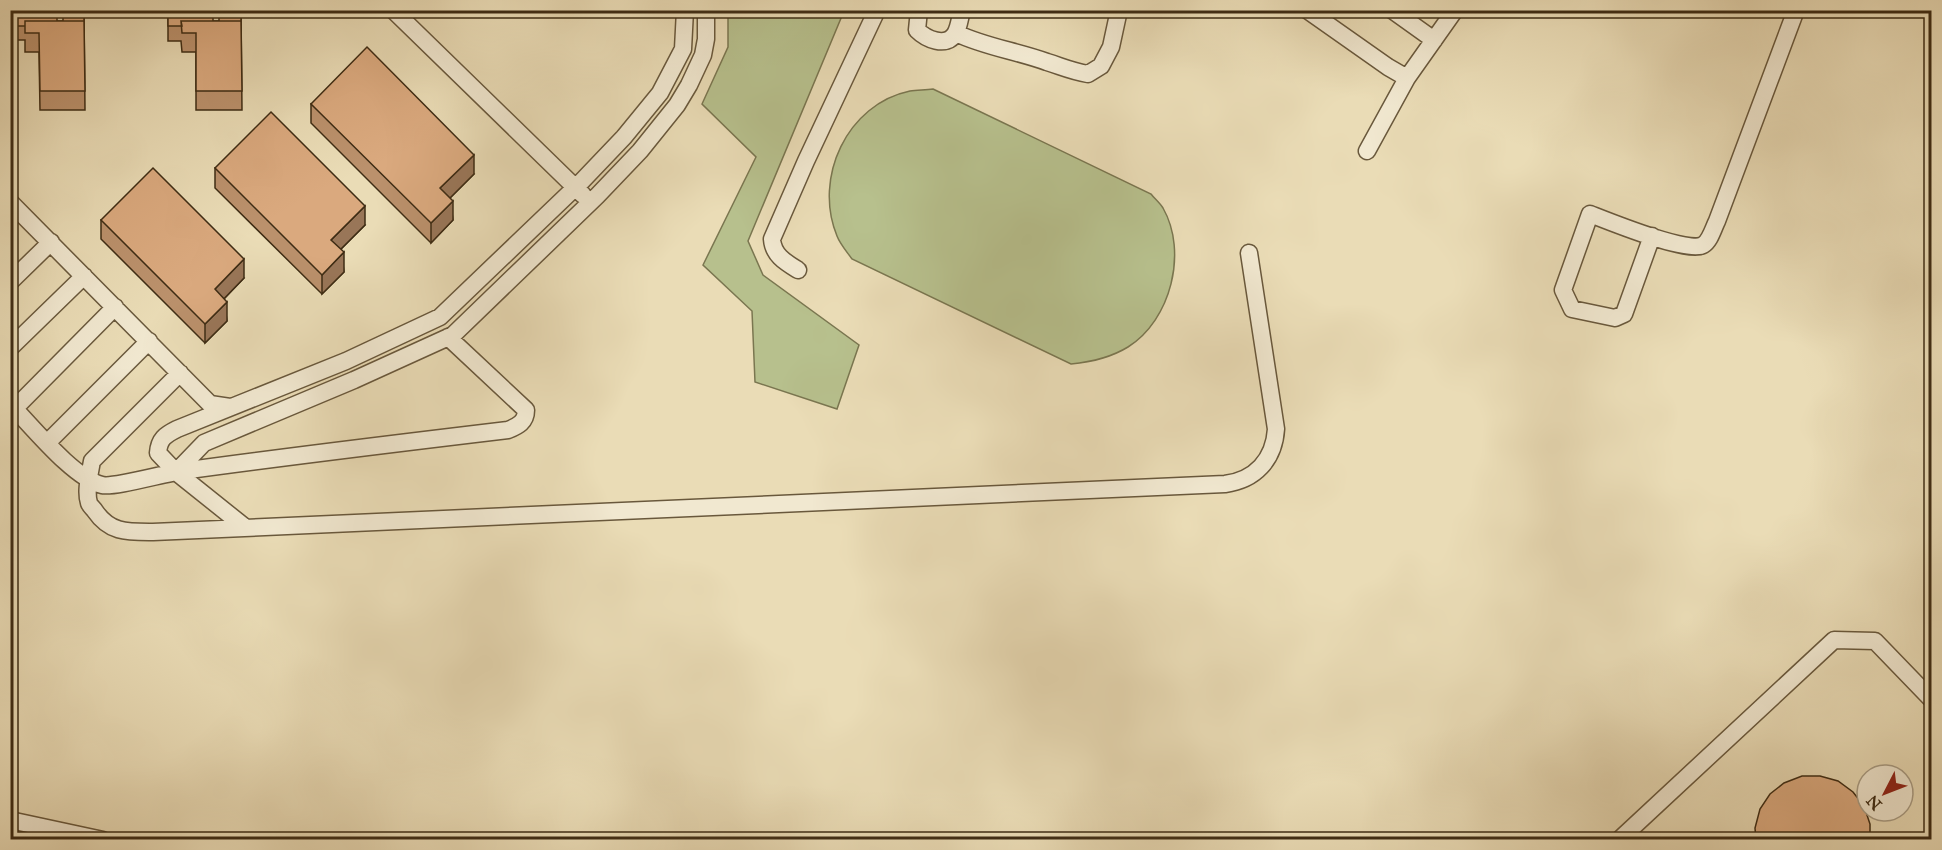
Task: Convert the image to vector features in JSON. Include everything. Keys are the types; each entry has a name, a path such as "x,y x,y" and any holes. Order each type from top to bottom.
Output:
{"street":[{"path":"393,10 591,202"},
{"path":"246,528 176,472 158,453 163,436 346,361 440,317 575,188 624,137 660,93 683,49 685,10"},
{"path":"176,472 204,443 354,380 453,335 591,202 640,151 677,105 703,55 706,39 706,10"},
{"path":"798,270 777,254 772,246 772,239 877,10"},
{"path":"919,10 917,30 925,38 937,41 949,39 956,33 962,10"},
{"path":"956,33 974,42 1048,62 1068,71 1088,74 1101,66 1111,47 1119,10"},
{"path":"1307,10 1407,78"},
{"path":"1392,10 1434,40"},
{"path":"1366,151 1407,78 1455,10"},
{"path":"1652,236 1624,314 1615,318 1572,309 1563,290 1590,214 1679,245 1695,248 1702,246 1708,240 1796,10"},
{"path":"10,202 210,404 231,407"},
{"path":"10,282 51,242"},
{"path":"180,373 92,461 89,503 100,519 111,527 126,532 246,528 1236,482 1248,478 1264,464 1272,452 1276,429 1249,253"},
{"path":"10,348 84,276"},
{"path":"116,308 13,406 75,470 89,481 104,486 176,472 342,448 508,430 520,425 526,416 526,410 448,337"},
{"path":"48,442 149,341"},
{"path":"1619,840 1834,640 1875,640 1932,700"},
{"path":"10,820 103,840"}],"green space":[{"path":"728,11 844,11 748,241 763,275 859,345 837,409 755,382 752,311 703,265 756,157 702,104 728,47"},
{"path":"933,89 1151,194 1160,204 1170,225 1174,244 1174,264 1165,303 1143,335 1128,347 1108,357 1071,364 852,259 838,239 831,214 829,191 833,168 841,147 853,127 869,111 888,99 910,91"}],"building":[{"path":"12,10 57,10 57,21 25,21 25,26 12,26"},
{"path":"63,10 84,10 84,21 63,21"},
{"path":"168,10 213,10 213,21 181,21 182,26 168,26"},
{"path":"219,10 241,10 241,21 219,21"},
{"path":"25,21 84,21 85,91 40,91 39,33 25,33"},
{"path":"181,21 241,21 242,91 196,91 196,33 182,33"},
{"path":"367,47 474,155 440,188 453,201 431,223 311,104"},
{"path":"271,112 365,206 331,240 344,252 322,275 215,168"},
{"path":"153,168 244,259 215,289 227,302 205,324 101,220"},
{"path":"1802,776 1820,776 1838,781 1855,795 1855,823 1870,823 1870,840 1756,840 1755,828 1760,809 1770,794 1784,783"}]}
